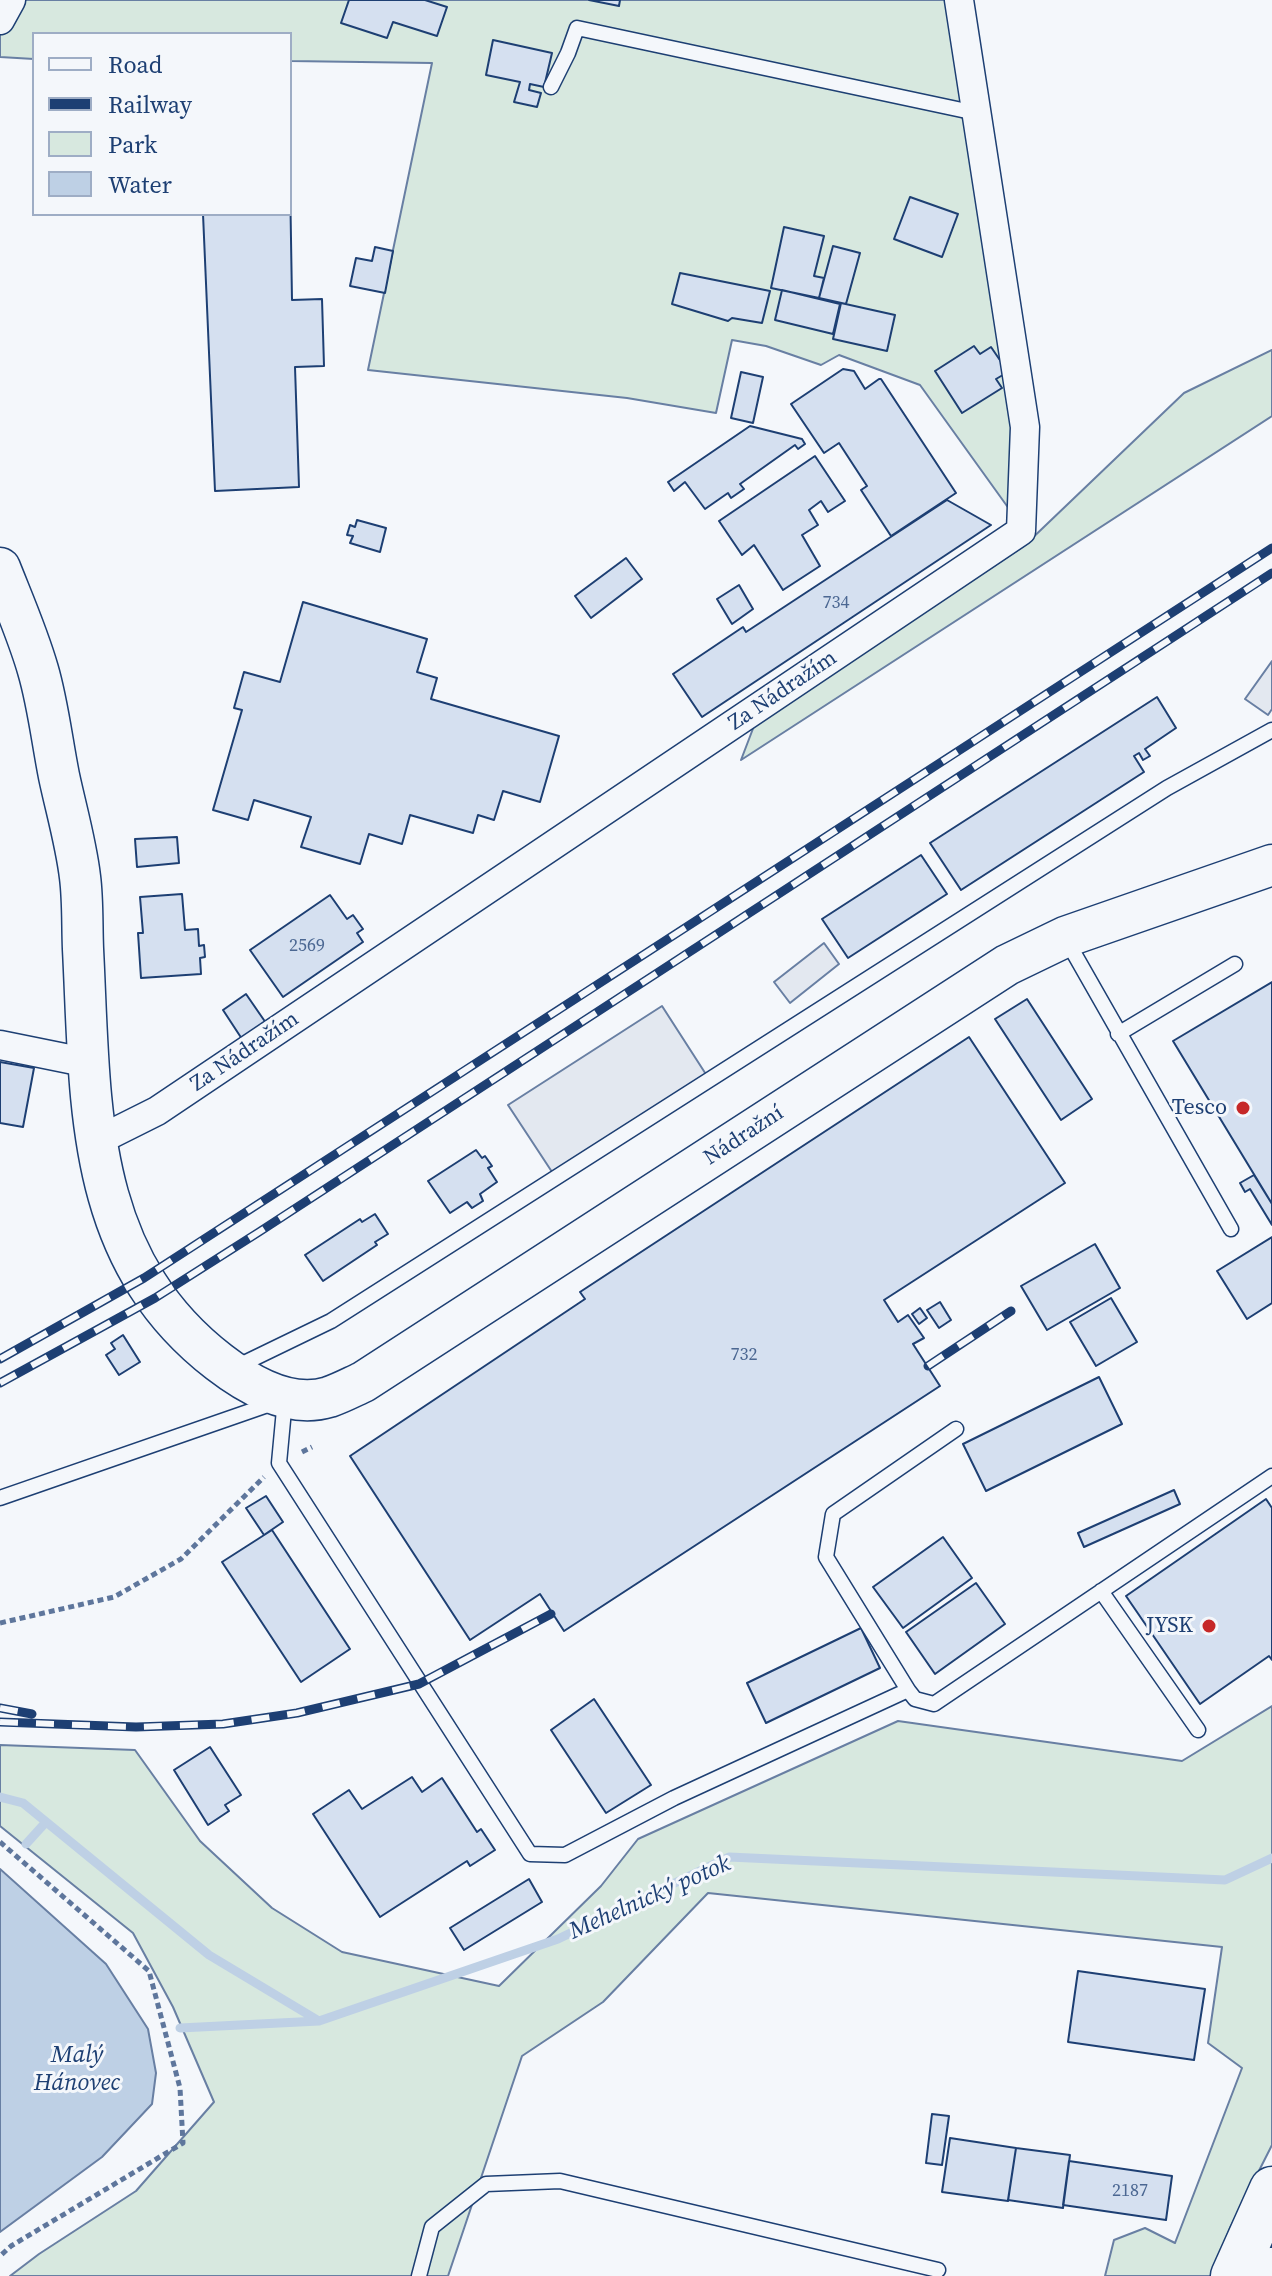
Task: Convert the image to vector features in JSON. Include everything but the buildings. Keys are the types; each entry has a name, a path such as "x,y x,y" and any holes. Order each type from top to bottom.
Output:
{"highway":[{"path":"1233,2276 1272,2189"},
{"path":"1270,2276 1272,2270"}],"main road":[{"path":"0,568 38,669 80,877 95,1142 104,1184 115,1218 155,1298 195,1343 230,1371"},
{"name":"Nádražní","path":"230,1371 285,1399 302,1401 328,1397 363,1382 994,974 1065,937 1272,865"}],"street":[{"path":"0,20 11,0"},
{"name":"Za Nádražím","path":"95,1142 157,1111 1021,531 1025,427 959,0"},
{"path":"0,1045 89,1063"}],"lane":[{"path":"551,87 577,28 976,113"},
{"path":"230,1371 331,1321 1167,788 1272,730"},
{"path":"1065,937 1231,1229"},
{"path":"1118,1034 1235,964"},
{"path":"0,1498 285,1399 279,1463 530,1854 565,1855 674,1798 908,1690"},
{"path":"956,1429 833,1514 826,1557 908,1690 915,1699 934,1704 1272,1476"},
{"path":"1101,1591 1198,1730"},
{"path":"419,2276 432,2227 486,2184 560,2181 938,2270"}],"path":[{"path":"0,1623 114,1597 181,1559 279,1463 312,1447"},
{"path":"0,1842 149,1971 180,2088 183,2143 11,2246 0,2256"}],"green space":[{"path":"0,0 958,0 1014,347 1012,513 920,385 839,355 821,365 766,346 732,340 716,413 627,398 368,370 432,63 292,61 292,32 32,32 32,59 0,57"},
{"path":"1272,350 1272,416 741,760 754,726 1024,546 1184,393"},
{"path":"1272,1706 1272,2145 1230,2228 1211,2276 1105,2276 1114,2240 1145,2228 1175,2243 1242,2068 1208,2043 1222,1947 708,1893 603,2002 522,2056 448,2276 10,2276 136,2191 214,2102 173,2007 133,1933 0,1826 0,1745 135,1750 200,1841 272,1908 342,1952 499,1986 601,1886 638,1839 898,1721 1182,1761"}],"shaded area":[{"path":"1272,661 1272,709 1268,715 1245,699"},
{"path":"824,943 839,964 790,1003 774,982"},
{"path":"662,1006 709,1079 556,1178 508,1105"}],"water":[{"name":"Malý Hánovec","path":"0,1869 106,1964 148,2029 156,2073 152,2104 102,2157 0,2232"}],"waterway":[{"path":"0,1797 23,1803 209,1955 319,2021"},
{"path":"26,1844 46,1822"},
{"name":"Mehelnický potok","path":"180,2028 319,2021 558,1939 729,1857 1225,1880 1272,1858"}],"railway":[{"path":"0,1359 144,1278 1272,548"},
{"path":"0,1383 155,1298 259,1232 1272,573"},
{"path":"928,1366 1011,1311"},
{"path":"0,1722 136,1727 223,1724 297,1713 419,1684 551,1614"},
{"path":"0,1708 32,1714"}],"place":[{"name":"Tesco","path":"1243,1108"},
{"name":"JYSK","path":"1209,1626"}]}
